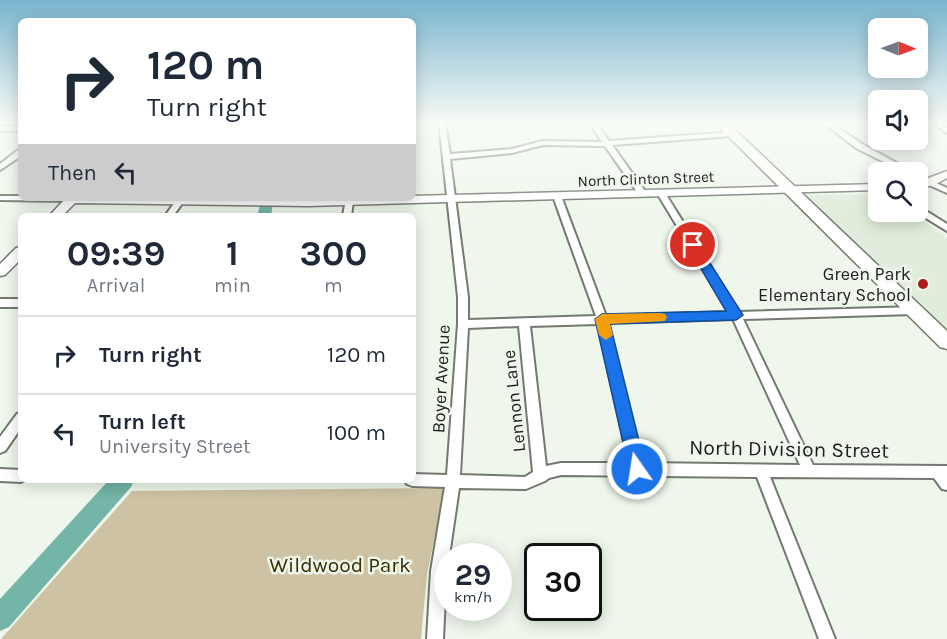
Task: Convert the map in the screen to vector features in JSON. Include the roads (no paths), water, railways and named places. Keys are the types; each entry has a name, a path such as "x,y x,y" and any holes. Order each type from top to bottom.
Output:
{"main road":[{"path":"750,152 947,342"}],"street":[{"name":"Boyer Avenue","path":"435,639 439,571 453,481 463,324 463,297 445,152"},
{"path":"446,157 503,152"},
{"path":"613,152 643,194"},
{"path":"870,152 890,162"},
{"path":"0,168 18,154"},
{"path":"928,182 947,174"},
{"path":"928,185 947,191"},
{"name":"North Clinton Street","path":"416,199 868,187"},
{"path":"661,193 736,315 809,470"},
{"path":"557,196 602,319 637,469"},
{"path":"0,198 18,198"},
{"path":"59,213 71,201"},
{"name":"North Clinton Street","path":"256,201 349,201"},
{"path":"347,213 349,201"},
{"path":"928,216 947,228"},
{"path":"0,273 18,254"},
{"path":"0,303 18,303"},
{"path":"463,324 914,309"},
{"name":"Lennon Lane","path":"524,322 540,477"},
{"path":"0,447 18,422"},
{"name":"North Division Street","path":"416,480 526,483 561,469 942,472"},
{"path":"761,470 827,639"},
{"path":"942,472 947,484"},
{"path":"0,475 18,476"}],"waterway":[{"path":"265,213 267,201"},
{"path":"0,618 120,483"}],"place":[{"name":"Green Park Elementary School","path":"923,284"}],"park label":[{"name":"Wildwood Park","path":"340,565"}]}
